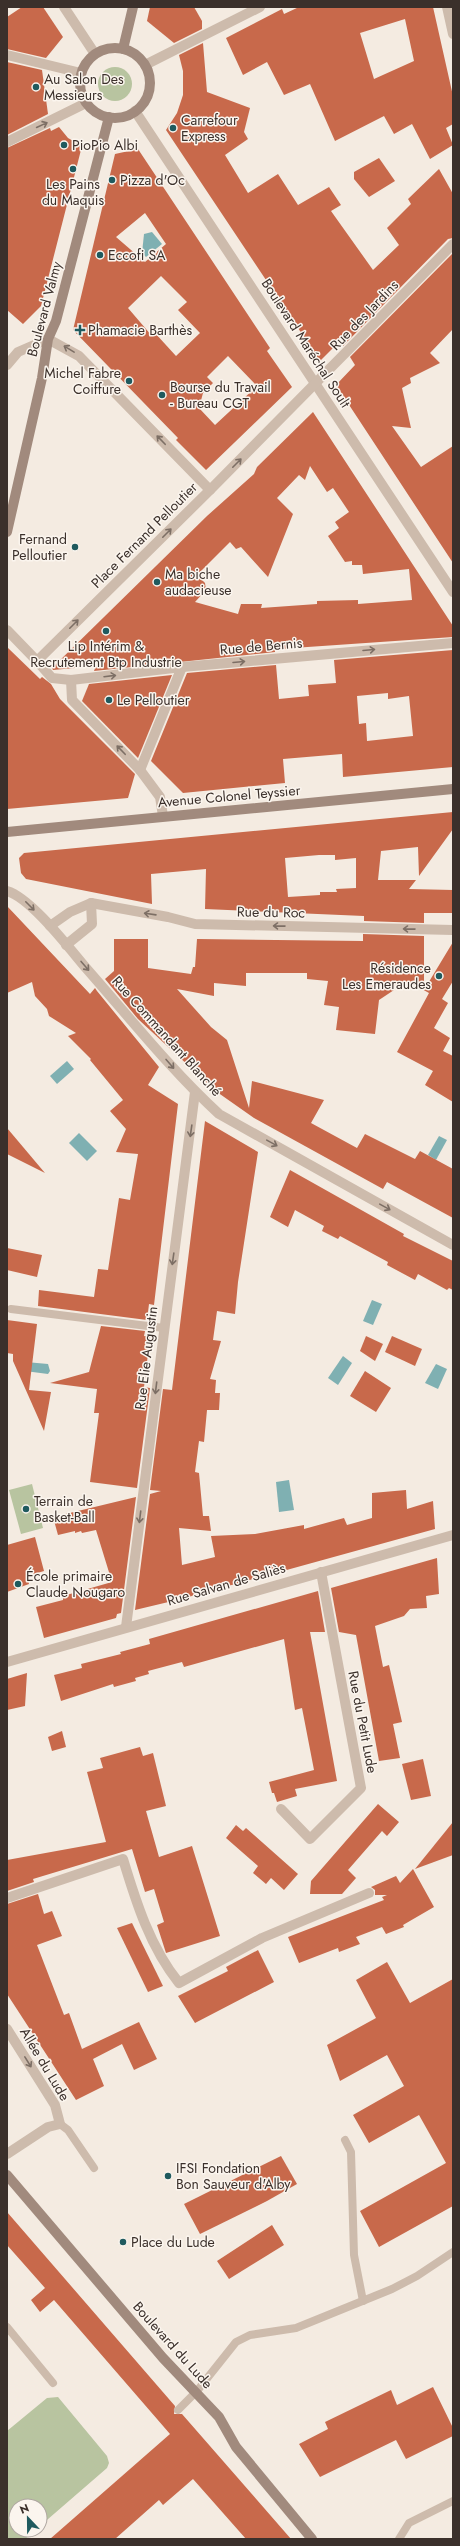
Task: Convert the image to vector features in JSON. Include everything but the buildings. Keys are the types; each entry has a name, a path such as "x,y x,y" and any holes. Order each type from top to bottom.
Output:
{"main road":[{"path":"123,49 133,7"},
{"path":"113,48 123,49 135,55 145,65 150,85 147,95 135,111 127,115 109,117 98,113 86,103 82,94 81,73 84,66 95,54 113,48"},
{"name":"Boulevard Valmy","path":"7,532 42,378 48,338 56,321 109,117"},
{"name":"Avenue Colonel Teyssier","path":"7,832 453,789"},
{"name":"Boulevard du Lude","path":"7,2175 163,2358 197,2391 219,2417 236,2447 312,2539"}],"street":[{"path":"64,7 95,54"},
{"path":"145,65 260,7"},
{"path":"447,7 453,34"},
{"path":"7,55 81,73"},
{"path":"7,142 86,103"},
{"name":"Boulevard Maréchal Soult","path":"135,111 317,384 453,592"},
{"name":"Rue des Jardins","path":"210,490 317,384 453,244"},
{"path":"7,365 18,352 48,338"},
{"name":"Place Fernand Pelloutier","path":"37,661 210,490 79,356 48,338"},
{"path":"7,630 37,661"},
{"name":"Rue de Bernis","path":"37,661 52,678 71,680 182,667 453,643"},
{"path":"140,770 182,667"},
{"path":"71,680 72,700 140,770 160,797 163,816"},
{"name":"Rue Commandant Blanché","path":"7,890 18,894 50,926 195,1092 219,1114 453,1245"},
{"path":"50,926 70,912 91,903 92,924 66,945"},
{"name":"Rue du Roc","path":"91,903 168,917 195,924 453,930"},
{"name":"Rue Elie Augustin","path":"126,1627 195,1092"},
{"name":"Rue Salvan de Saliès","path":"7,1662 453,1535"},
{"name":"Rue du Petit Lude","path":"281,1809 310,1839 361,1788 321,1572"},
{"path":"7,1898 123,1859 138,1908 167,1967 179,1982 262,1938 368,1893"},
{"name":"Allée du Lude","path":"7,2029 55,2105 60,2124 48,2127 7,2154"}],"lane":[{"path":"10,1309 164,1328"},
{"path":"60,2124 68,2130 94,2168"},
{"path":"345,2140 350,2152 354,2255 363,2301"},
{"path":"178,2410 197,2391 236,2342 250,2335 296,2328 363,2301 418,2276 453,2252"},
{"path":"7,2327 53,2383"},
{"path":"399,2539 409,2523 453,2501"}],"green space":[{"path":"115,67 127,72 132,84 127,96 115,101 103,96 98,84 103,72"},
{"name":"Terrain de Basket-Ball","path":"32,1484 43,1528 21,1534 9,1490"},
{"path":"58,2397 107,2456 109,2463 107,2468 48,2519 48,2498 8,2498 8,2538 26,2538 7,2539 7,2431 47,2398"}],"water":[{"path":"152,232 162,244 146,257 142,253 144,234"},
{"path":"67,1061 74,1069 57,1084 50,1076"},
{"path":"79,1133 97,1151 87,1161 69,1143"},
{"path":"439,1136 447,1140 436,1160 428,1155"},
{"path":"372,1300 382,1304 373,1325 363,1321"},
{"path":"343,1356 352,1363 338,1385 328,1378"},
{"path":"26,1362 48,1364 50,1371 48,1374 25,1371"},
{"path":"436,1364 447,1369 438,1389 425,1383"},
{"path":"289,1480 294,1510 279,1512 276,1482"}],"place":[{"name":"Au Salon Des Messieurs","path":"36,87"},
{"name":"Carrefour Express","path":"173,128"},
{"name":"PioPio Albi","path":"64,145"},
{"name":"Les Pains du Maquis","path":"73,169"},
{"name":"Pizza d'Oc","path":"112,180"},
{"name":"Eccofi SA","path":"100,255"},
{"name":"Phamacie Barthès","path":"80,330"},
{"name":"Michel Fabre Coiffure","path":"129,381"},
{"name":"Bourse du Travail - Bureau CGT","path":"162,395"},
{"name":"Fernand Pelloutier","path":"75,547"},
{"name":"Ma biche audacieuse","path":"157,582"},
{"name":"Lip Intérim & Recrutement Btp Industrie","path":"106,631"},
{"name":"Le Pelloutier","path":"109,700"},
{"name":"Résidence Les Emeraudes","path":"439,976"},
{"name":"Terrain de Basket-Ball","path":"26,1509"},
{"name":"École primaire Claude Nougaro","path":"18,1584"},
{"name":"IFSI Fondation Bon Sauveur d'Alby","path":"168,2176"},
{"name":"Place du Lude","path":"123,2242"}]}
